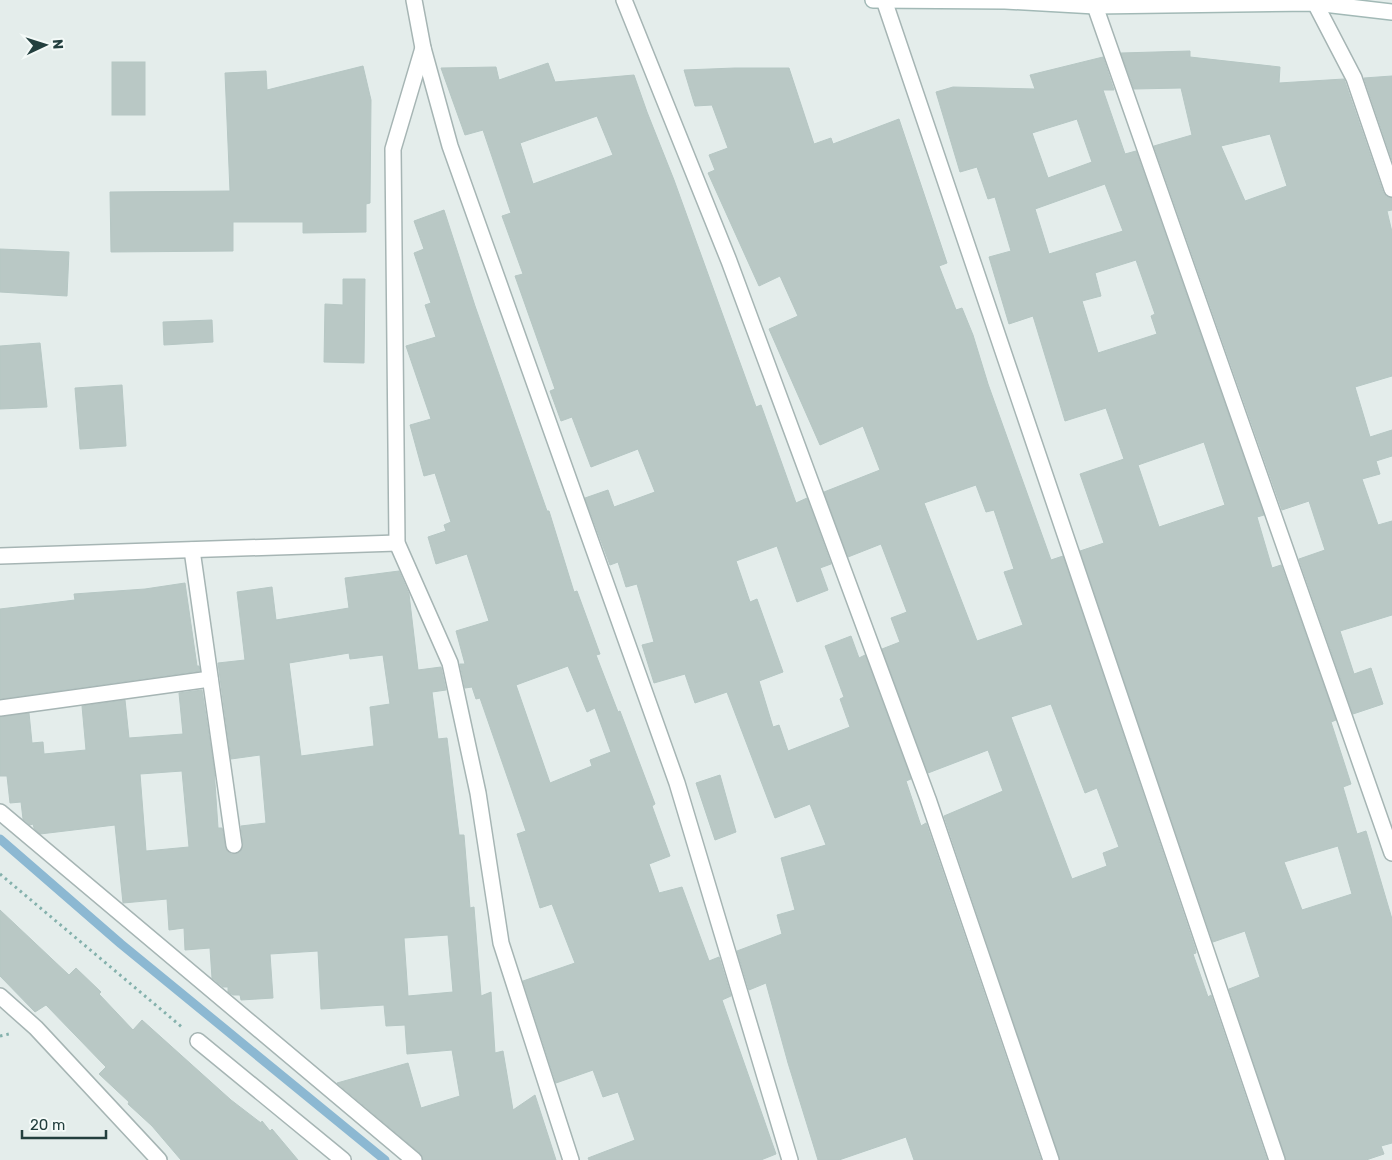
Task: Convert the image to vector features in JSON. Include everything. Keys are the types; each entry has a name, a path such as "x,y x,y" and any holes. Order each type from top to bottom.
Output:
{"street":[{"path":"414,0 423,48 450,146 677,783 790,1160"},
{"path":"624,0 729,261 925,790 1051,1160"},
{"path":"873,0 1005,1 1095,6 1367,4 1392,12"},
{"path":"884,0 1276,1160"},
{"path":"1315,3 1354,78 1392,189"},
{"path":"1095,6 1392,853"},
{"path":"423,48 392,149 398,543 450,663 478,794 501,943 571,1160"},
{"path":"0,556 398,543"},
{"path":"192,550 234,845"},
{"path":"0,708 210,679"},
{"path":"0,812 414,1160"},
{"path":"0,996 36,1028 159,1160"},
{"path":"198,1041 343,1160"}],"path":[{"path":"0,874 198,1041"}],"building":[{"path":"1190,51 1190,57 1280,67 1279,83 1344,79 1383,192 1386,196 1392,198 1392,210 1387,211 1392,232 1392,376 1355,387 1370,437 1392,430 1392,456 1376,461 1380,474 1362,479 1378,525 1392,521 1392,615 1340,631 1354,674 1371,668 1383,704 1353,714 1299,559 1325,550 1309,501 1282,510 1154,146 1192,135 1181,88 1134,89 1121,53","holes":["1270,134 1287,186 1245,201 1221,146"]},
{"path":"1103,57 1114,90 1103,90 1125,154 1136,151 1264,515 1257,517 1272,568 1281,565 1336,720 1331,722 1351,784 1343,787 1357,834 1366,831 1392,919 1392,1143 1381,1146 1384,1154 1366,1160 1286,1160 1229,989 1260,977 1245,931 1213,942 1080,551 1104,543 1080,474 1124,459 1106,408 1065,421 1033,316 1009,324 989,257 1011,251 995,197 988,199 977,167 960,172 936,92 953,87 1035,89 1030,75","holes":["1077,119 1092,162 1048,178 1032,133","1105,184 1123,231 1049,254 1035,209","1136,260 1155,314 1151,316 1157,334 1098,353 1082,301 1101,296 1095,273","1204,442 1225,505 1159,527 1138,465","1338,846 1352,894 1302,910 1284,862"]},
{"path":"112,62 145,62 145,115 112,115"},
{"path":"548,63 555,82 634,75 756,407 761,405 796,503 807,498 831,564 820,568 828,590 797,602 777,546 736,561 750,602 757,599 783,672 759,681 773,727 779,725 788,751 850,727 840,699 844,697 825,646 851,636 859,658 865,655 911,779 906,781 921,826 926,823 1041,1160 914,1160 906,1137 839,1160 818,1160 766,983 749,990 737,951 782,934 777,915 795,910 781,858 826,845 810,804 775,818 727,692 695,703 685,674 654,683 642,645 654,642 637,584 626,587 618,562 610,565 585,498 608,490 614,507 655,492 638,449 591,467 572,417 561,421 550,391 555,389 515,276 523,274 502,216 511,213 483,130 465,135 441,68 496,67 499,80","holes":["597,116 613,155 533,184 520,143"]},
{"path":"363,66 371,100 370,203 366,204 366,232 303,233 303,222 233,222 233,251 111,252 110,192 230,191 225,73 266,71 267,90"},
{"path":"789,68 814,144 831,138 833,144 899,119 947,263 939,266 956,310 962,308 973,335 988,384 1051,560 1063,556 1195,948 1196,953 1193,954 1208,997 1211,995 1267,1160 1060,1160 944,816 1003,791 988,750 928,773 882,649 900,642 891,618 907,612 881,544 848,557 824,492 880,470 863,426 820,445 769,329 798,316 780,276 759,286 708,173 715,170 709,155 728,148 712,105 695,106 684,70","holes":["976,485 986,512 994,510 1014,569 1004,572 1023,625 977,641 924,503","1051,704 1085,793 1097,788 1119,847 1103,853 1107,866 1072,879 1011,717"]},
{"path":"1392,76 1392,160 1364,78"},
{"path":"444,210 475,306 547,511 549,511 574,592 577,591 600,654 596,655 618,712 620,711 655,804 652,806 670,856 649,864 659,893 682,887 709,961 719,957 731,996 722,1000 776,1154 761,1160 589,1160 588,1158 635,1140 618,1092 603,1097 593,1070 556,1083 523,981 575,963 552,904 540,908 517,834 526,831 480,698 476,699 472,687 465,688 460,664 465,664 456,631 489,621 467,554 436,564 428,537 446,531 444,525 451,522 435,473 424,476 410,425 431,419 406,346 436,337 425,305 431,303 414,253 424,249 414,221","holes":["568,666 587,712 595,708 611,752 590,760 592,766 550,783 516,685"]},
{"path":"0,249 69,252 67,296 0,292"},
{"path":"343,279 365,279 364,363 324,362 325,304 343,305"},
{"path":"212,320 213,342 164,345 163,322"},
{"path":"40,343 47,407 0,409 0,346"},
{"path":"122,385 126,446 80,449 75,388"},
{"path":"399,571 409,594 418,670 441,667 446,690 432,692 438,739 447,738 459,835 464,835 470,908 474,907 481,996 491,992 495,1053 503,1051 513,1110 535,1095 556,1160 423,1160 420,1153 337,1083 408,1063 421,1108 460,1096 452,1050 407,1054 405,1025 386,1026 384,1005 321,1009 318,951 270,954 273,998 241,1000 240,995 233,995 228,992 228,987 223,987 212,978 210,948 185,950 184,928 169,930 167,899 123,903 115,825 40,834 33,824 30,825 23,819 21,802 10,803 7,776 0,776 0,717 29,713 32,743 43,742 44,754 86,750 82,706 125,700 129,738 183,734 179,693 202,690 214,768 218,828 222,828 227,851 231,854 239,853 243,844 241,826 266,823 260,755 231,759 218,663 245,660 237,592 272,587 276,620 349,608 345,578","holes":["349,653 350,659 383,655 390,704 370,707 374,746 301,756 289,663","182,771 189,847 146,851 140,774","448,935 453,992 408,996 404,938"]},
{"path":"185,583 197,666 199,666 200,671 0,699 0,609 75,600 74,594 145,589"},
{"path":"720,775 736,832 715,840 696,783"},
{"path":"0,910 69,975 76,968 101,992 99,994 133,1030 142,1020 231,1100 261,1123 262,1121 270,1131 272,1129 298,1160 181,1160 152,1126 99,1074 106,1067 46,1005 35,1012 0,976"}],"waterway":[{"path":"0,839 121,944 385,1160"}]}
